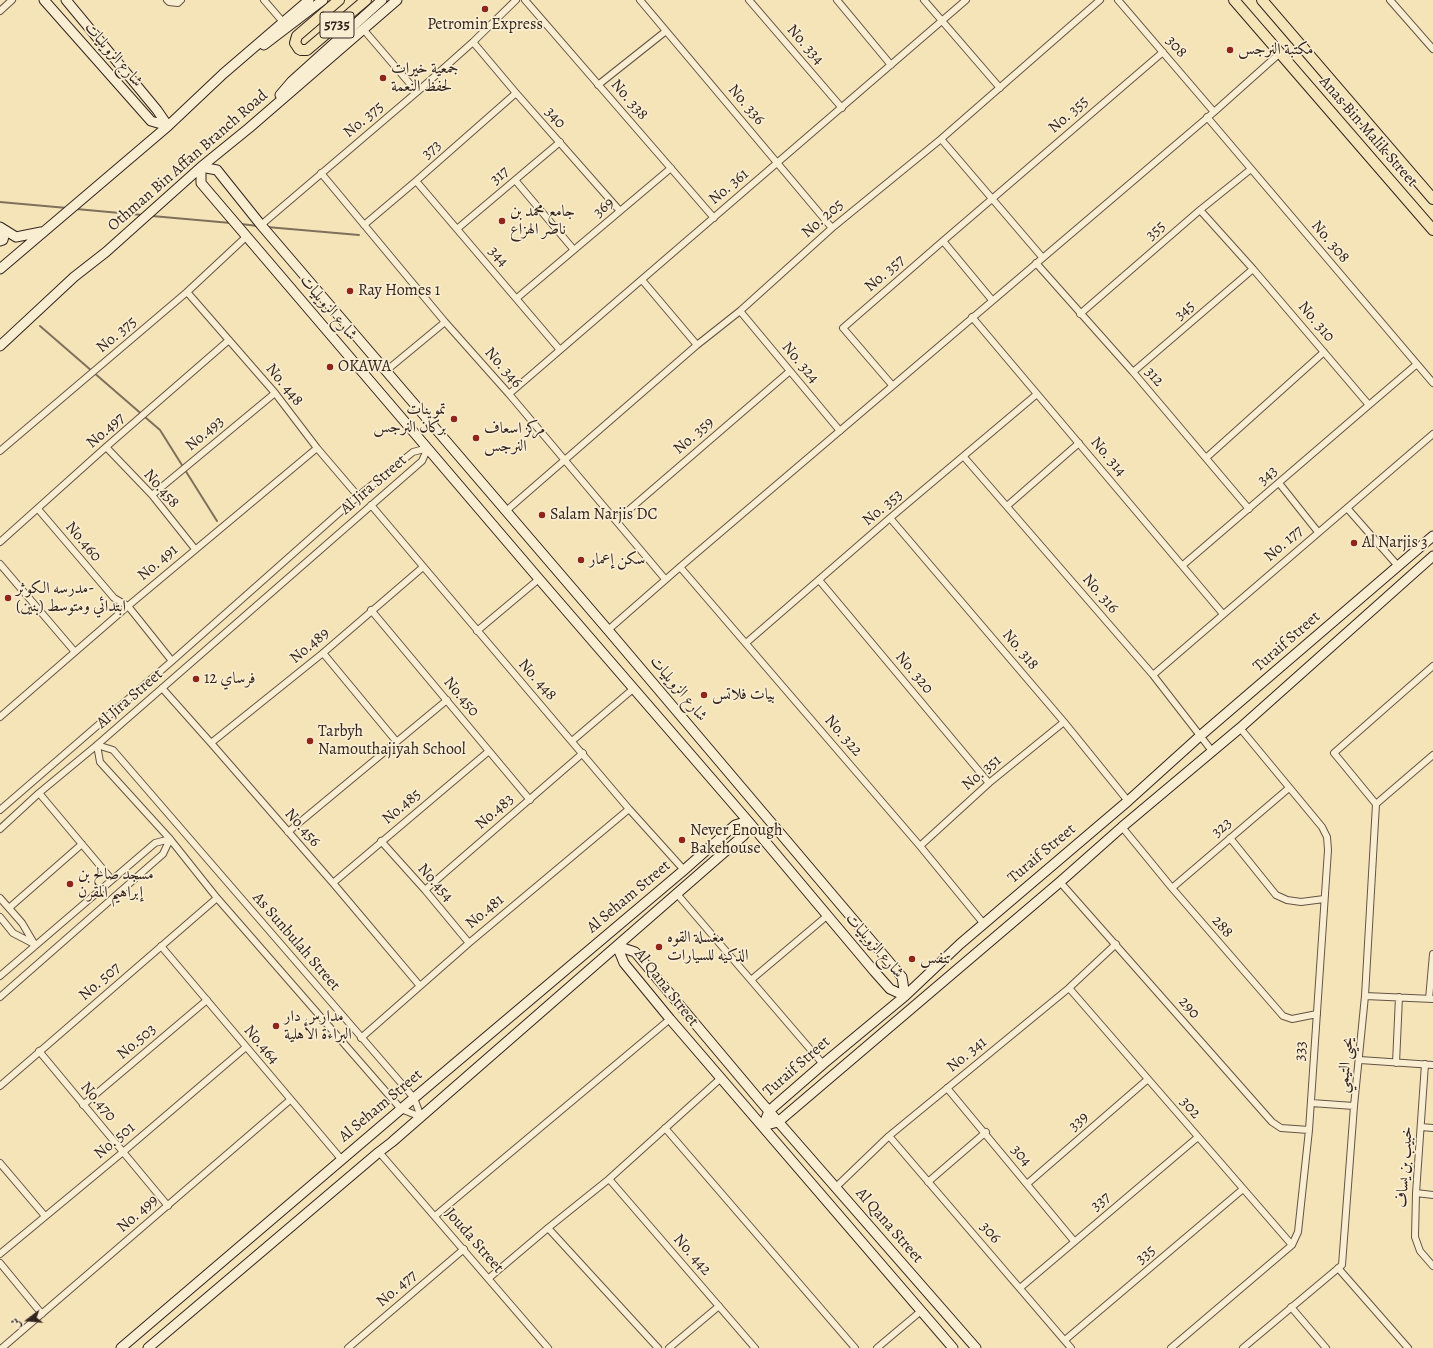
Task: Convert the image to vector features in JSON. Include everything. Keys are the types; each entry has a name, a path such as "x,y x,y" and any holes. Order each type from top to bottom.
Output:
{"main road":[{"name":"5735","path":"339,0 297,36 295,43 301,50 307,50 366,0"},
{"name":"Anas Bin Malik Street","path":"1234,0 1433,230"},
{"name":"Anas Bin Malik Street","path":"1262,0 1433,199"}],"street":[{"path":"0,11 12,0"},
{"name":"شارع الزويليات","path":"44,0 151,121 168,126"},
{"name":"شارع الزويليات","path":"66,0 157,110 168,126"},
{"path":"168,1 178,3 181,0"},
{"path":"264,0 283,22"},
{"path":"0,268 168,126 223,74 309,0"},
{"path":"223,74 279,35 324,0"},
{"path":"249,128 292,81 382,0"},
{"name":"Othman Bin Affan Branch Road","path":"0,346 74,277 106,252 201,166 249,128 397,0"},
{"name":"No. 375","path":"261,225 417,92 473,42 516,0"},
{"name":"No. 338","path":"525,0 714,218"},
{"name":"No. 336","path":"640,0 832,228"},
{"name":"No. 334","path":"749,0 842,108"},
{"path":"837,0 891,65"},
{"path":"924,0 1000,88"},
{"name":"No. 361","path":"509,394 966,0"},
{"name":"No. 205","path":"506,511 697,345 740,311 832,228 941,139 1100,0"},
{"name":"308","path":"1118,0 1214,112"},
{"path":"1390,0 1433,49"},
{"path":"363,29 417,92"},
{"path":"598,85 666,31"},
{"name":"340","path":"473,42 620,211"},
{"name":"No. 355","path":"943,241 1163,52"},
{"path":"608,630 665,579 1214,112 1280,53"},
{"name":"373","path":"364,225 516,93"},
{"name":"No. 308","path":"1207,118 1433,383"},
{"path":"941,139 1042,257"},
{"name":"317","path":"457,229 560,142"},
{"name":"شارع الزويليات","path":"201,166 217,170 261,225 608,630 902,977 905,996 890,990 748,821 633,689 248,236 201,183 201,166"},
{"name":"369","path":"517,298 671,168"},
{"name":"355","path":"1080,314 1200,210 1251,169"},
{"name":"No. 346","path":"321,174 445,322 509,394 665,579"},
{"path":"515,180 574,250"},
{"name":"344","path":"416,181 560,350"},
{"name":"No. 310","path":"1200,210 1253,269 1369,405"},
{"path":"0,228 16,237 42,232"},
{"path":"0,228 4,236 3,240 0,241"},
{"name":"No. 375","path":"0,451 187,292 248,236"},
{"path":"943,241 992,300"},
{"name":"No. 357","path":"892,385 843,328 943,241"},
{"name":"312","path":"1036,263 1133,372 1250,509"},
{"name":"345","path":"1133,372 1253,269"},
{"path":"642,280 697,345"},
{"name":"No. 448","path":"187,292 275,393 317,448 358,496"},
{"name":"No. 324","path":"740,311 840,431"},
{"name":"No. 314","path":"972,317 1223,614"},
{"path":"386,370 445,322"},
{"name":"No.497","path":"0,542 229,340"},
{"path":"1206,458 1324,352"},
{"path":"1369,405 1417,364"},
{"name":"No. 359","path":"616,521 790,371"},
{"name":"No.493","path":"152,496 275,393"},
{"name":"No. 353","path":"746,642 890,518 1038,394"},
{"name":"343","path":"1183,565 1250,509 1369,405"},
{"name":"No. 177","path":"1153,675 1433,434"},
{"path":"1007,506 1079,443"},
{"name":"No.458","path":"106,447 152,496 196,549"},
{"name":"No. 491","path":"0,717 128,606 317,448"},
{"name":"Al Jira Street","path":"0,810 172,661 358,496 413,452 428,448"},
{"name":"Al Jira Street","path":"0,829 39,793 97,745 422,461 428,448"},
{"name":"No. 316","path":"964,456 1153,675 1212,751"},
{"path":"1278,483 1318,532"},
{"name":"No. 448","path":"371,505 629,809 684,870"},
{"path":"1347,508 1398,566"},
{"name":"No.460","path":"38,509 114,598 128,606 172,661"},
{"name":"No. 318","path":"890,518 1064,722 1128,801"},
{"name":"Turaif Street","path":"763,1126 769,1111 905,996 960,944 1128,801 1200,736 1433,536"},
{"name":"Turaif Street","path":"763,1126 778,1122 1060,882 1122,827 1240,728 1433,556"},
{"path":"0,564 75,652"},
{"name":"No.489","path":"211,743 323,653 371,610 423,567"},
{"name":"No. 322","path":"680,567 920,846 984,924"},
{"path":"478,631 539,579"},
{"name":"No. 320","path":"819,580 989,783"},
{"name":"No.450","path":"371,610 530,800"},
{"path":"323,653 396,741"},
{"path":"1433,666 1334,753 1376,804 1433,755"},
{"name":"No.456","path":"162,688 333,883 420,986"},
{"path":"572,741 633,689"},
{"path":"288,832 447,700"},
{"name":"No. 351","path":"920,846 989,783 1064,722"},
{"name":"333","path":"1171,1348 1292,1244 1298,1232 1311,1103 1328,850 1327,837 1322,827 1288,788 1240,728"},
{"name":"As Sunbulah Street","path":"97,745 113,750 414,1098 421,1117 401,1109 217,898 170,839 100,762 97,745"},
{"name":"No.485","path":"333,883 489,751"},
{"name":"No.483","path":"425,890 583,754"},
{"name":"323","path":"1172,888 1288,788"},
{"path":"39,793 112,880"},
{"name":"يحيى التيمي","path":"1338,1268 1342,1265 1354,1106 1360,1060 1376,804"},
{"name":"No.481","path":"361,1038 469,943 629,809"},
{"name":"Al Seham Street","path":"121,1348 735,825 748,821"},
{"name":"Al Seham Street","path":"148,1348 392,1142 744,836 748,821"},
{"name":"288","path":"1122,827 1172,888 1283,1016 1292,1019 1317,1014"},
{"path":"1230,838 1276,894 1287,900 1300,902 1324,900"},
{"path":"0,976 155,843 170,839"},
{"path":"0,996 164,854 170,839"},
{"name":"No.454","path":"381,841 425,890 469,943"},
{"path":"9,908 82,844"},
{"name":"290","path":"1060,882 1272,1122 1281,1128 1309,1130"},
{"path":"677,894 823,1064"},
{"path":"0,898 22,923 35,945"},
{"name":"No. 507","path":"0,1086 217,898"},
{"path":"751,980 828,916"},
{"path":"0,917 13,933 35,945"},
{"name":"No. 341","path":"835,1188 890,1136 1068,988 1116,944"},
{"name":"No.464","path":"161,946 342,1160"},
{"name":"Al Qana Street","path":"617,946 624,963 670,1019 953,1348"},
{"name":"Al Qana Street","path":"617,946 635,952 778,1122 976,1348"},
{"path":"1365,996 1431,999 1433,954"},
{"name":"302","path":"1068,988 1292,1244"},
{"path":"1396,1063 1399,997"},
{"name":"No.503","path":"83,1105 207,1000"},
{"path":"435,1216 670,1019"},
{"name":"No. 501","path":"0,1254 246,1047"},
{"name":"No.470","path":"40,1051 83,1105 168,1206"},
{"path":"1360,1060 1433,1065"},
{"name":"خبيب بن يساف","path":"1425,1064 1415,1226 1416,1241 1420,1252 1433,1266"},
{"path":"489,1278 609,1179 721,1078"},
{"name":"339","path":"1027,1184 1148,1079"},
{"name":"304","path":"947,1088 1074,1241"},
{"name":"No. 499","path":"2,1348 290,1100"},
{"path":"1311,1103 1354,1106"},
{"path":"665,1128 855,1348"},
{"path":"1421,1128 1433,1128"},
{"path":"928,1182 985,1133"},
{"name":"306","path":"890,1136 1071,1348"},
{"name":"337","path":"1020,1288 1198,1137"},
{"name":"Jouda Street","path":"379,1152 489,1278 546,1348"},
{"path":"0,1163 45,1216"},
{"name":"No. 442","path":"609,1179 755,1348"},
{"name":"335","path":"1065,1340 1244,1189"},
{"path":"1416,1194 1433,1195"},
{"path":"548,1228 658,1348"},
{"name":"No. 477","path":"348,1348 464,1249"},
{"path":"0,1263 42,1314"},
{"path":"1243,1348 1338,1268 1408,1348"},
{"path":"669,1348 719,1306"},
{"path":"1291,1307 1326,1348"},
{"path":"877,1348 921,1311"}],"waterway":[{"path":"0,202 67,208"},
{"path":"76,209 142,215"},
{"path":"152,216 231,223"},
{"path":"241,224 258,226"},
{"path":"267,227 359,235"},
{"path":"40,326 160,430 217,521"}],"place":[{"name":"Petromin Express","path":"485,9"},
{"name":"مكتبة النرجس","path":"1230,50"},
{"name":"جمعية خيرات لحفظ النعمة","path":"383,78"},
{"name":"جامع محمد بن ناصر الهزاع","path":"502,221"},
{"name":"Ray Homes 1","path":"350,291"},
{"name":"OKAWA","path":"330,367"},
{"name":"تموينات بركان النرجس","path":"454,419"},
{"name":"مركز اسعاف النرجس","path":"476,438"},
{"name":"Salam Narjis DC","path":"542,515"},
{"name":"Al Narjis 3","path":"1354,543"},
{"name":"سكن إعمار","path":"581,560"},
{"name":"مدرسه الكوثر- ابتدائي ومتوسط (بنين)","path":"8,598"},
{"name":"فرساي 12","path":"196,679"},
{"name":"بيات فلاتس","path":"704,695"},
{"name":"Tarbyh Namouthajiyah School","path":"310,741"},
{"name":"Never Enough Bakehouse","path":"682,840"},
{"name":"مسجد صالح بن إبراهيم المقرن","path":"70,884"},
{"name":"مغسلة القوه الذكيه للسيارات","path":"659,947"},
{"name":"تنفس","path":"912,959"},
{"name":"مدارس دار البراءة الأهلية","path":"276,1026"}]}
